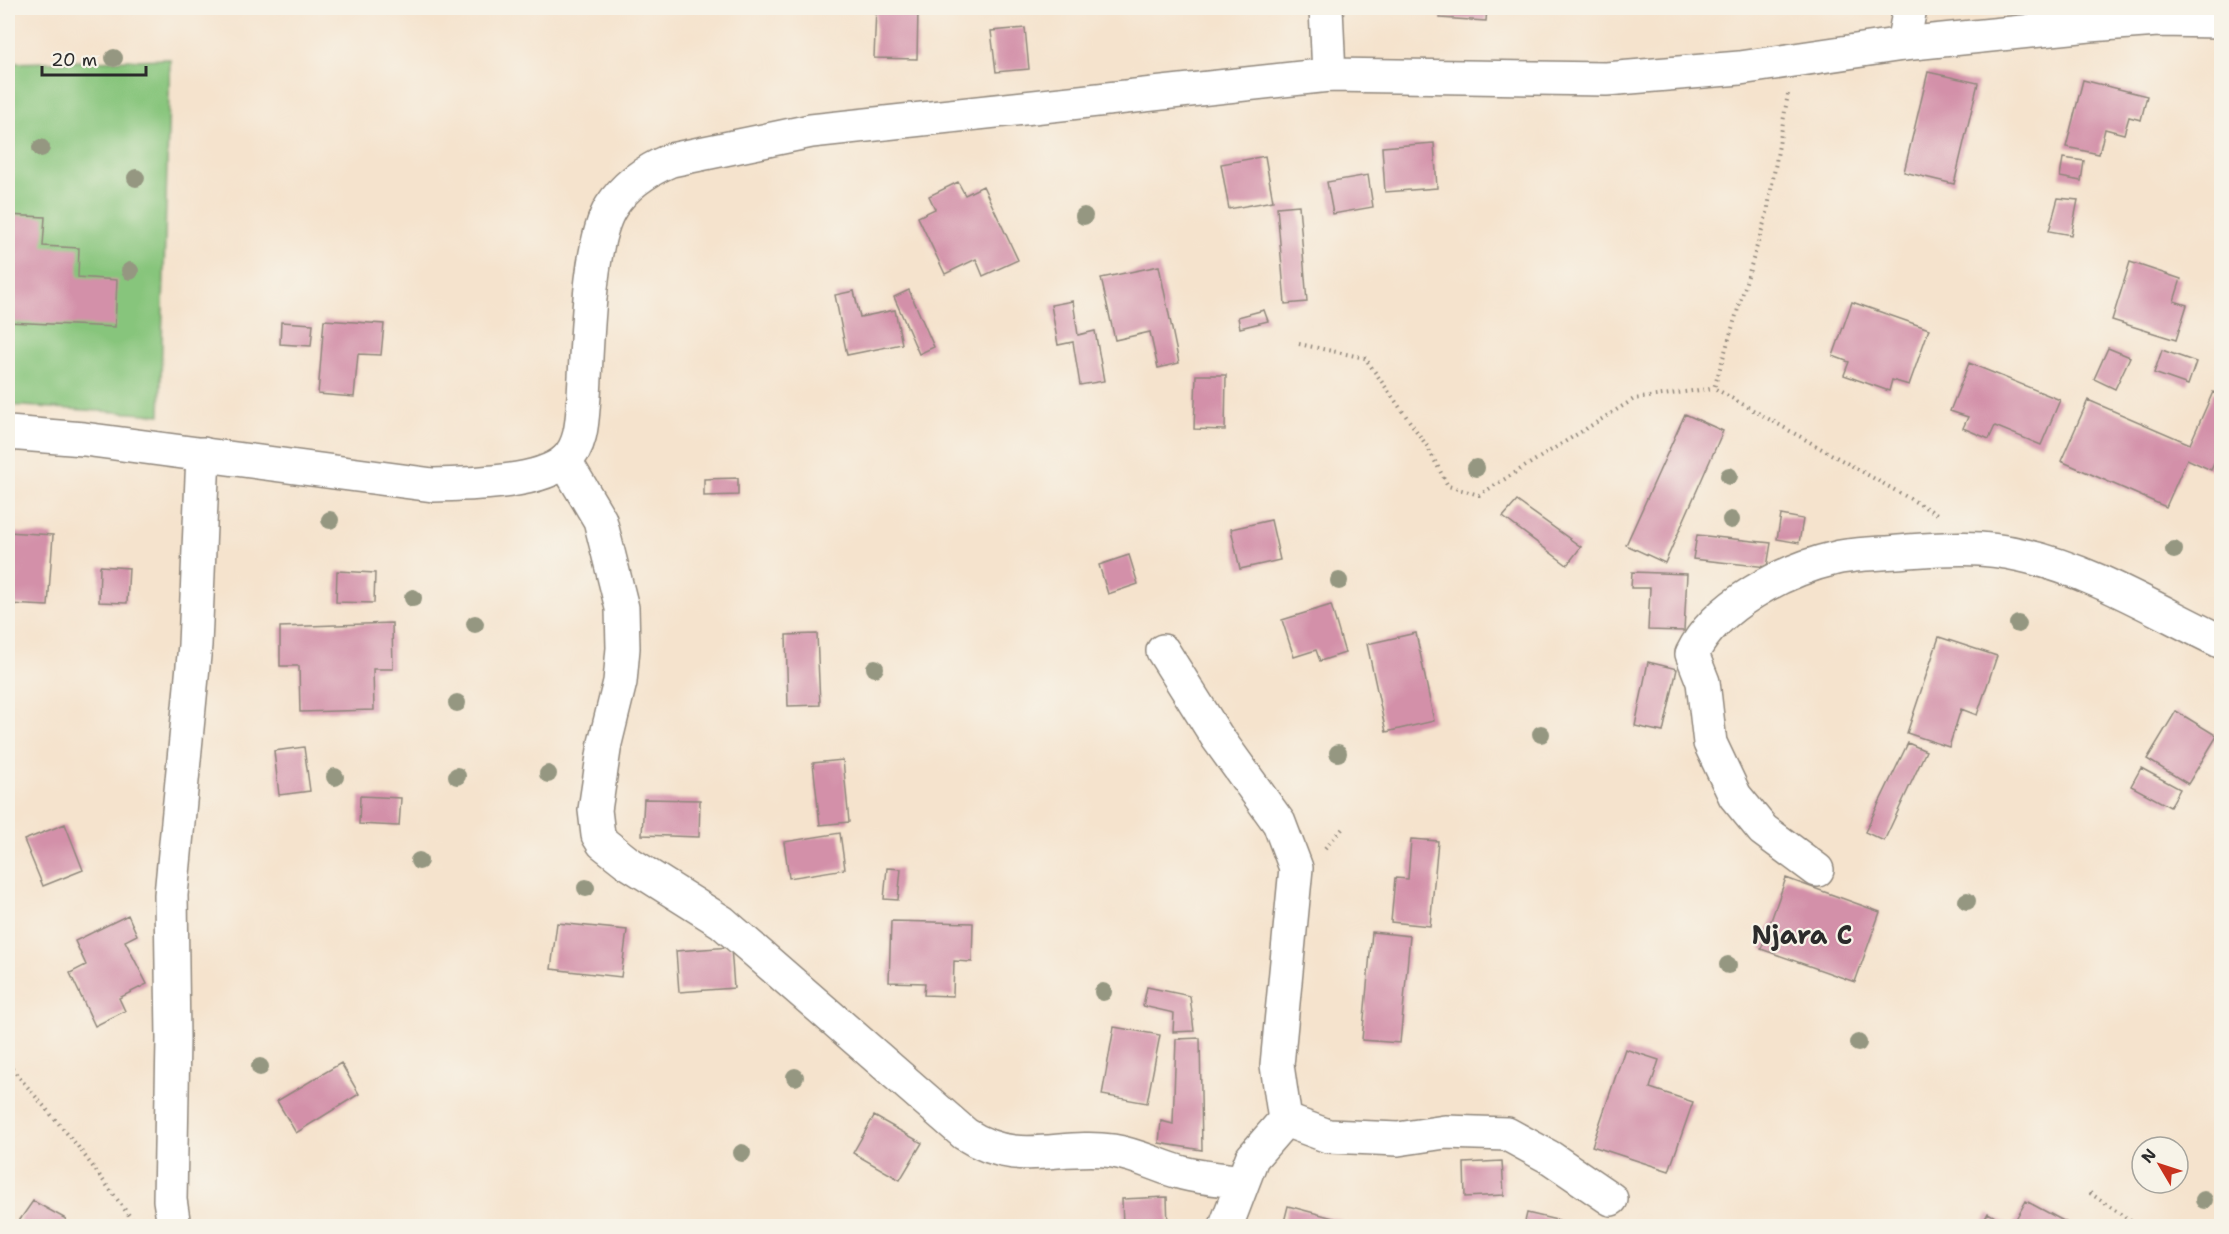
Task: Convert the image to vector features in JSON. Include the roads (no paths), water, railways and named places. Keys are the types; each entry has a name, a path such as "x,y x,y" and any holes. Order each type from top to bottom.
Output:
{"street":[{"path":"1326,8 1329,75"},
{"path":"1903,44 1910,8"},
{"path":"8,433 84,439 433,485 482,484 535,474 565,461 577,443 582,424 595,256 610,208 622,193 651,168 700,152 810,131 1329,75 1606,79 1793,60 1903,44 2090,25 2157,20 2222,21"},
{"path":"174,1227 170,1200 173,1039 171,895 195,645 203,454"},
{"path":"565,461 600,520 614,567 622,608 623,648 620,682 605,743 595,810 598,835 603,843 627,862 722,922 965,1134 979,1143 1015,1154 1109,1151 1148,1159 1182,1173 1242,1182"},
{"path":"1817,870 1763,830 1735,796 1710,743 1702,682 1692,654 1704,633 1723,614 1758,591 1810,566 1838,558 1966,546 2022,555 2082,574 2222,642"},
{"path":"1163,651 1217,737 1279,823 1296,868 1276,1065 1285,1120"},
{"path":"1226,1227 1252,1158 1285,1120"},
{"path":"1285,1120 1329,1136 1398,1139 1445,1132 1507,1134 1551,1158 1611,1199"}],"district":[{"name":"Njara C","path":"1802,935"}]}
